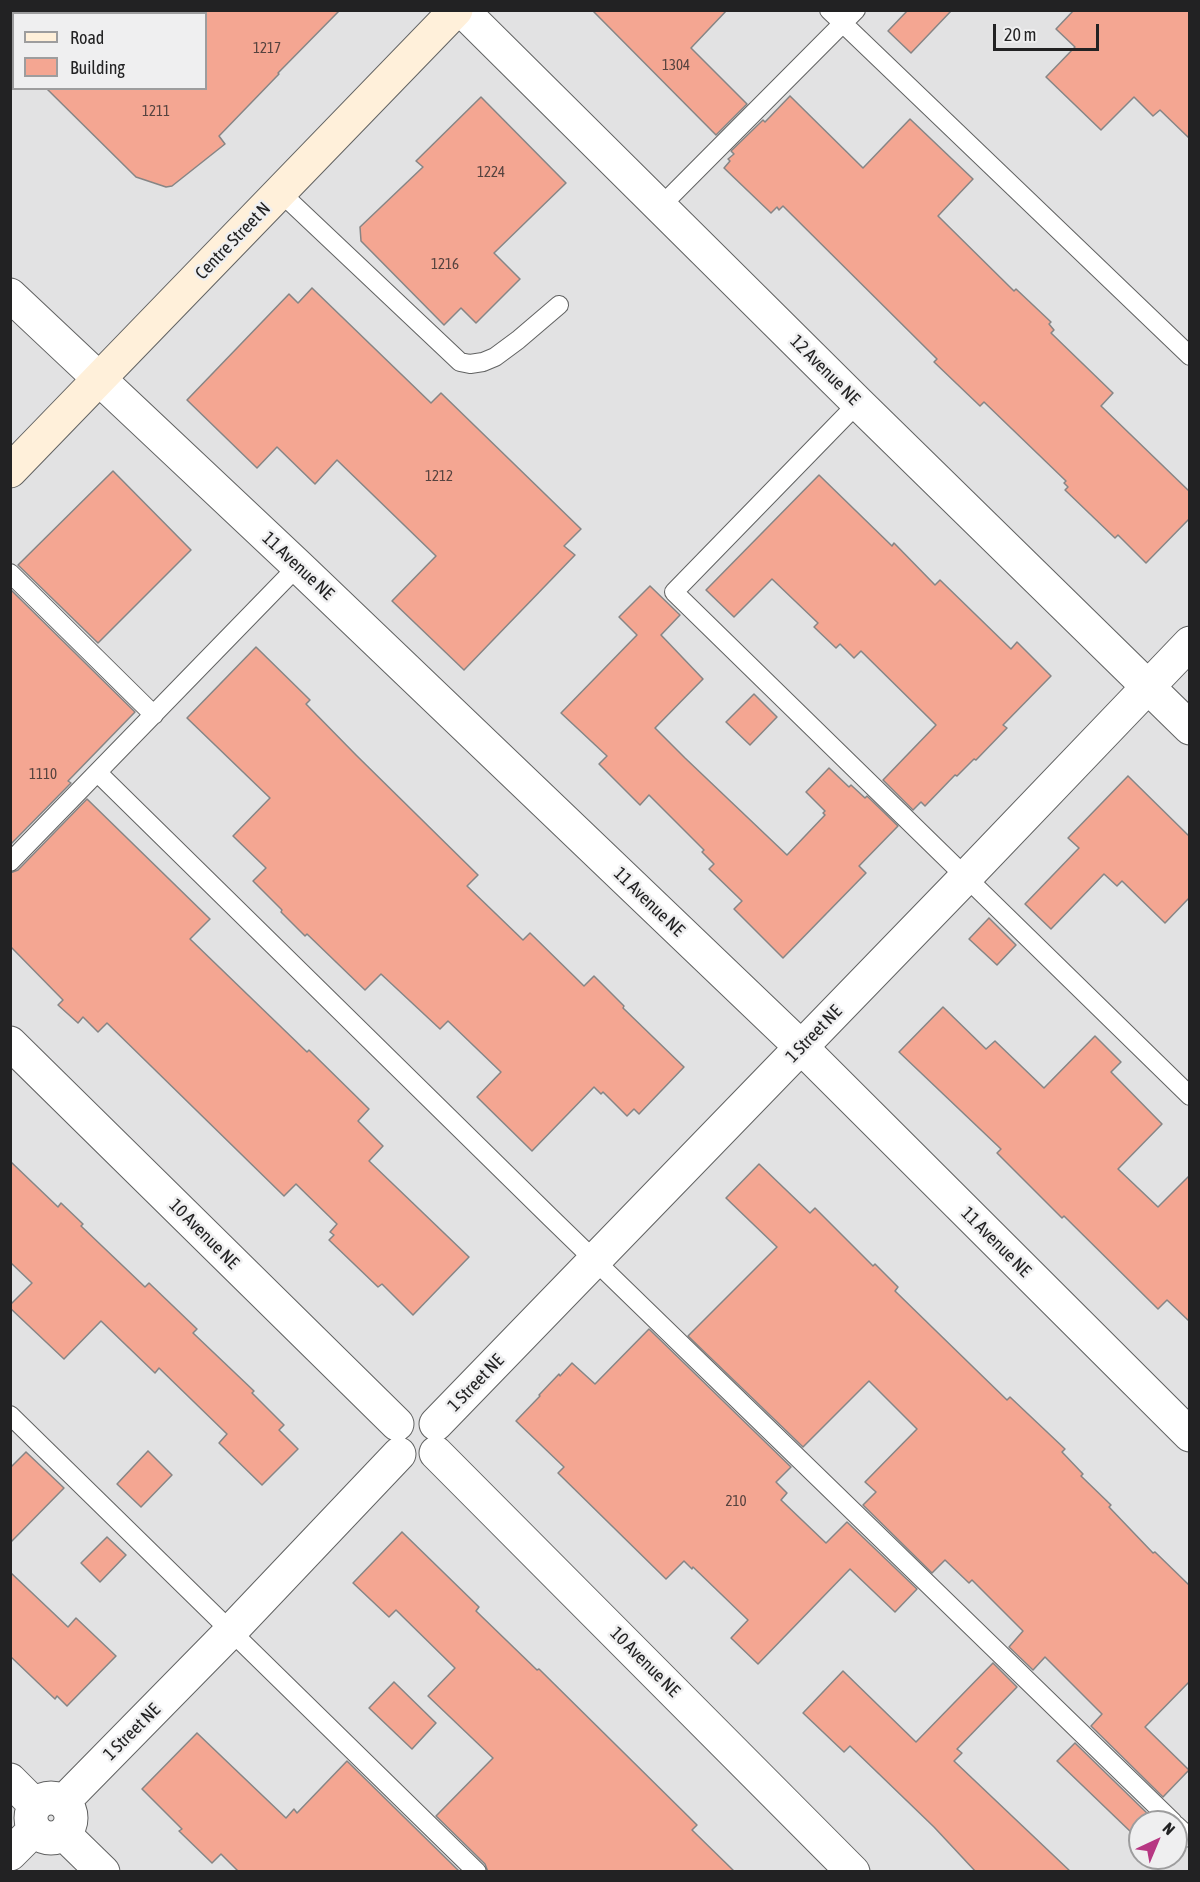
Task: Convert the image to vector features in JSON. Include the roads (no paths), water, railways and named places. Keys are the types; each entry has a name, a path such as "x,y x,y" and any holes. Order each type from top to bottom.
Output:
{"main road":[{"name":"Centre Street N","path":"10,471 456,10"}],"street":[{"name":"12 Avenue NE","path":"462,10 1190,728"},
{"name":"11 Avenue NE","path":"10,295 298,566 801,1047 1190,1435"},
{"name":"1 Street NE","path":"436,1439 595,1260 1190,643"},
{"name":"10 Avenue NE","path":"10,1043 398,1439"},
{"name":"1 Street NE","path":"10,1854 49,1818 232,1630 398,1439"},
{"path":"398,1439 407,1460 418,1462 428,1460 436,1439"},
{"name":"10 Avenue NE","path":"436,1439 853,1872"},
{"path":"10,1780 103,1872"}],"lane":[{"path":"829,10 1190,356"},
{"path":"660,207 856,10"},
{"path":"280,192 460,362 470,364 495,357 559,305"},
{"path":"858,403 674,592 1190,1096"},
{"path":"10,862 298,566"},
{"path":"10,573 154,715"},
{"path":"98,773 1162,1810"},
{"path":"10,1415 477,1872"}]}
